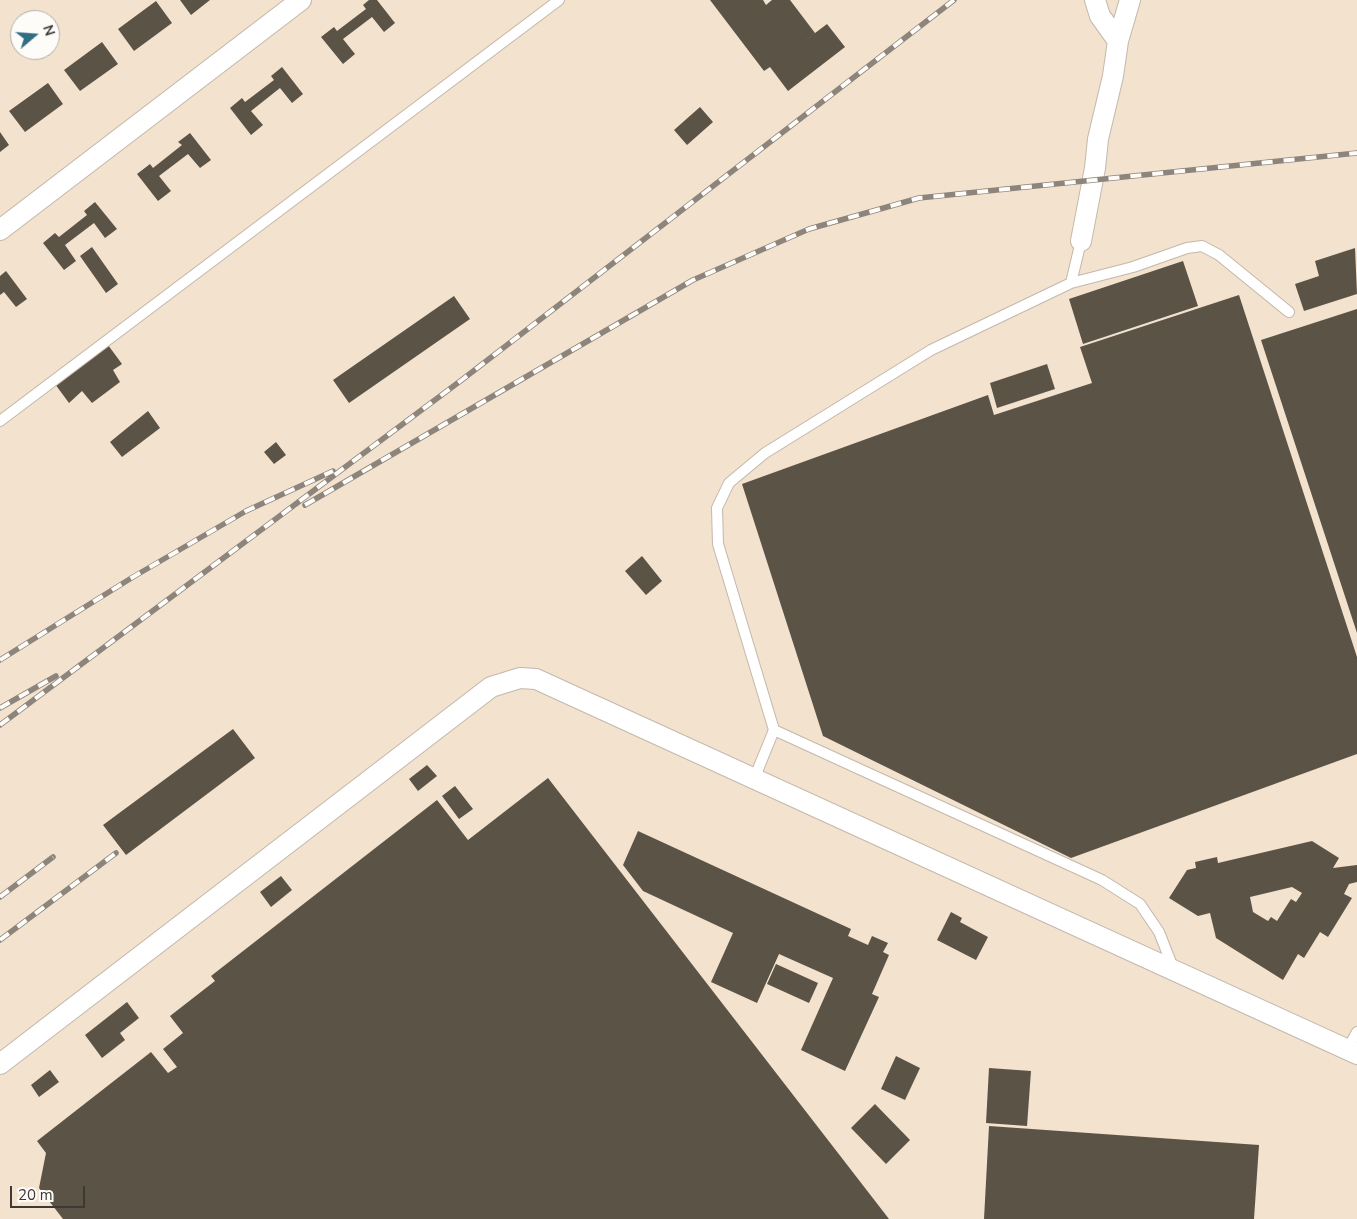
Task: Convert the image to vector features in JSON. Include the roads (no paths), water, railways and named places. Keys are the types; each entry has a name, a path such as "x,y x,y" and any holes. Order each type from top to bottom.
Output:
{"street":[{"path":"0,230 301,0"},
{"path":"1095,0 1100,16 1118,41"},
{"path":"1081,241 1095,168 1098,139 1113,76 1118,41 1130,0"},
{"path":"0,1064 491,687 507,680 520,678 536,679 1174,971 1354,1045"}],"lane":[{"path":"0,421 559,0"},
{"path":"1070,283 1081,241"},
{"path":"754,779 774,730 718,544 717,508 729,483 765,453 931,350 1070,283 1133,267 1187,248 1202,246 1220,255 1290,312"},
{"path":"774,730 1102,880 1140,904 1159,932 1174,971"}],"railway":[{"path":"0,725 463,379 954,0"},
{"path":"305,505 693,280 809,229 919,198 1357,153"},
{"path":"0,660 133,577 246,511 333,471"},
{"path":"0,708 56,676"},
{"path":"0,940 116,853"},
{"path":"0,897 53,857"}]}
